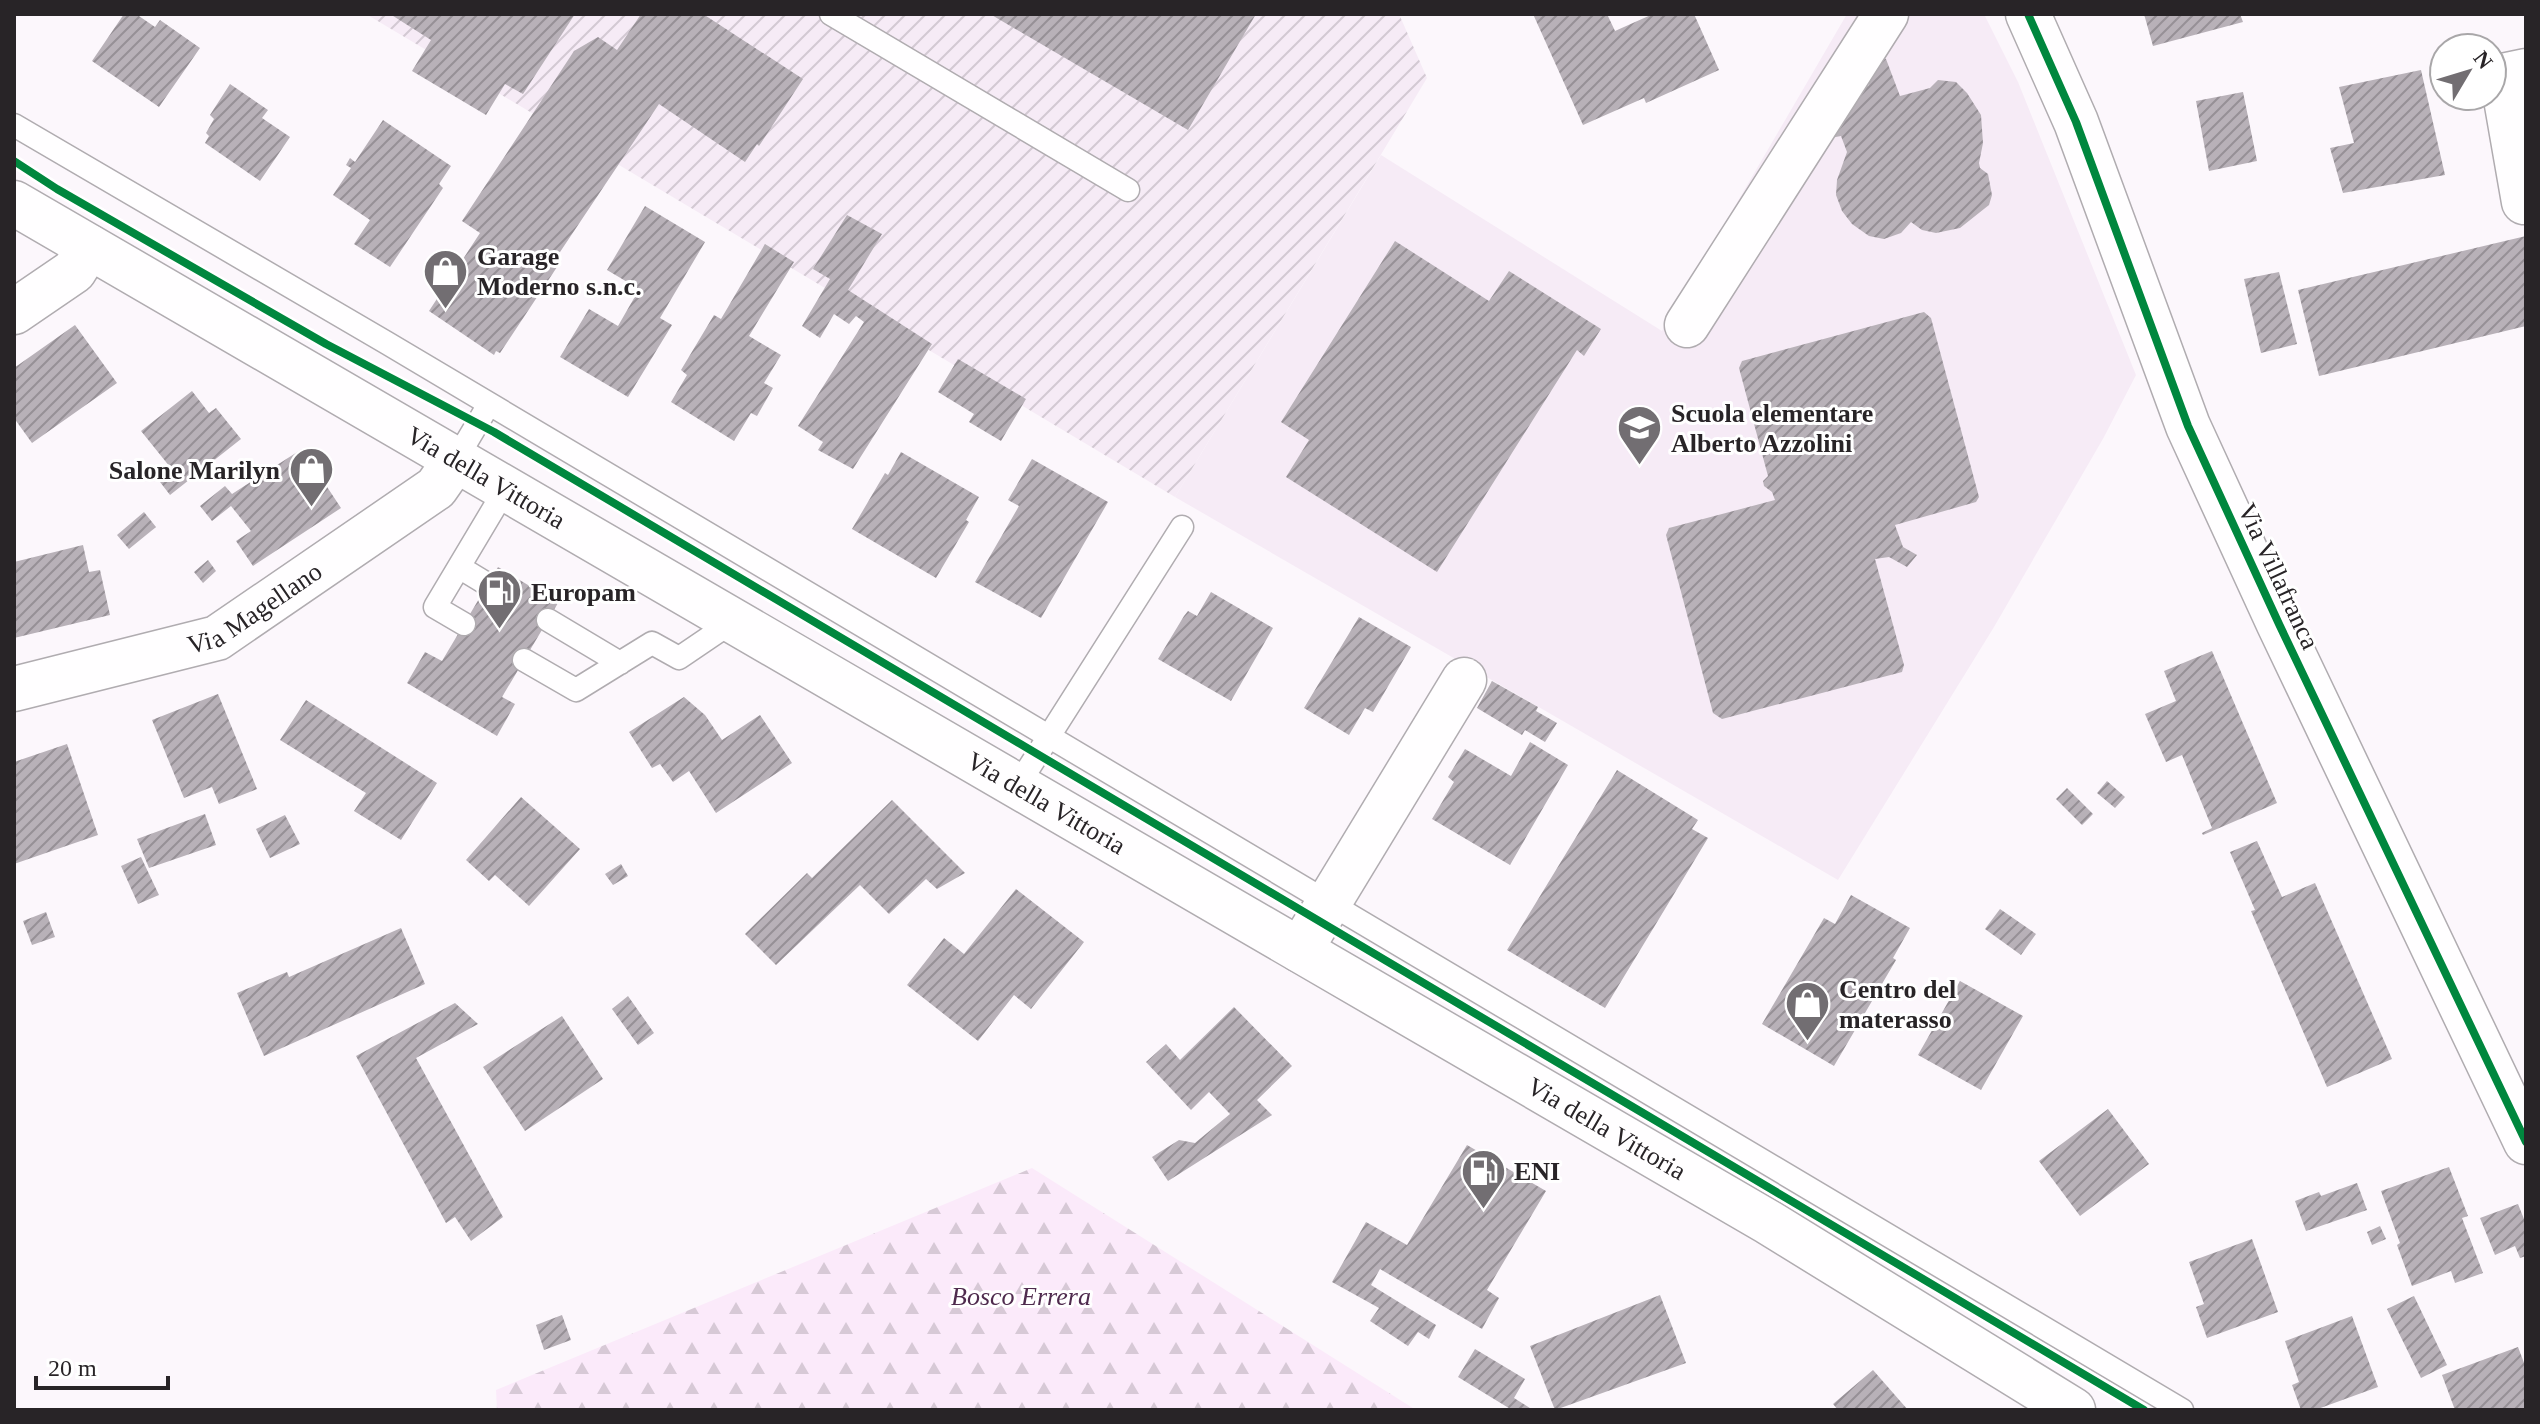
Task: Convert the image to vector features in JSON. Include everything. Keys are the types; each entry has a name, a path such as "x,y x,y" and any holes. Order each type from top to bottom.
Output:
{"street":[{"path":"1687,325 1886,14"},
{"name":"Via Villafranca","path":"2028,14 2076,122 2188,426 2526,1142"},
{"path":"2524,202 2502,76 2526,71"},
{"name":"Via della Vittoria","path":"14,203 1768,1222 2073,1410"},
{"path":"14,312 74,271 89,247"},
{"name":"Via Magellano","path":"14,689 217,638 436,488 457,458"},
{"path":"1300,950 1464,680"}],"lane":[{"path":"831,14 1128,190"},
{"path":"14,125 2182,1410"},
{"path":"457,458 489,404"},
{"path":"464,624 435,607 506,488"},
{"path":"1018,785 1182,527"},
{"path":"459,567 487,584"},
{"path":"548,620 620,663"},
{"path":"524,660 576,690 652,643 679,658 735,620"}],"shaded area":[{"path":"366,14 1399,14 1427,78 1175,497"},
{"name":"Scuola elementare Alberto Azzolini","path":"1847,14 1984,14 2018,82 2136,375 2104,437 1994,627 1838,880 1175,497 1381,155 1662,331"}],"green space":[{"name":"Bosco Errera","path":"1032,1168 1416,1410 497,1410 496,1390"}],"building":[{"path":"124,14 136,14 155,27 160,20 200,48 159,107 92,61"},
{"path":"390,14 575,14 523,94 505,84 486,115 412,71 431,40"},
{"path":"641,14 703,14 803,79 745,162 659,104 554,261 559,264 500,353 496,351 494,355 429,311 480,233 462,221 574,51 598,37 617,50"},
{"path":"990,14 1256,14 1188,130"},
{"path":"1533,14 1607,14 1615,31 1653,14 1694,14 1719,70 1646,103 1644,98 1583,125"},
{"path":"2144,14 2240,14 2243,22 2153,46"},
{"path":"1874,53 1886,59 1900,96 1930,88 1938,80 1956,82 1981,115 1983,143 1979,163 1988,174 1992,195 1989,205 1960,228 1936,233 1922,230 1911,222 1901,233 1884,239 1869,236 1852,224 1842,211 1836,195 1837,180 1847,152 1841,136 1825,139 1837,101 1869,85 1863,66"},
{"path":"2421,70 2428,112 2431,112 2445,175 2343,193 2330,148 2354,143 2339,87"},
{"path":"230,84 268,110 262,118 290,137 260,181 205,143 209,136 206,133 214,119 210,115"},
{"path":"2243,92 2257,161 2209,171 2196,101"},
{"path":"383,120 451,166 439,184 443,188 390,267 354,244 370,220 333,195 351,168 346,165 350,158 355,162"},
{"path":"645,206 705,242 660,318 672,325 628,397 560,357 589,309 618,326 637,293 639,289 607,270"},
{"path":"847,215 882,234 848,290 932,344 853,469 818,450 823,442 798,426 864,322 856,316 849,324 834,314 820,338 802,326 830,279 813,269"},
{"path":"2526,236 2526,326 2319,376 2298,290"},
{"path":"1395,241 1489,301 1509,271 1601,329 1584,356 1577,350 1437,572 1286,477 1309,440 1281,422"},
{"path":"765,244 794,262 749,336 781,355 764,383 773,388 757,416 751,413 734,441 671,402 687,375 681,370 714,315 721,319"},
{"path":"2279,272 2297,344 2261,353 2244,279"},
{"path":"1924,312 1931,318 1979,497 1976,502 1895,525 1903,547 1917,555 1907,567 1889,557 1875,559 1904,665 1902,672 1722,719 1713,713 1666,535 1669,528 1775,500 1772,492 1764,486 1763,481 1768,476 1739,368 1742,361"},
{"path":"75,325 117,383 32,443 14,418 14,368"},
{"path":"958,359 1026,399 1001,441 969,422 974,414 938,392"},
{"path":"192,391 209,413 216,408 241,439 170,495 157,478 170,467 141,431"},
{"path":"302,449 341,508 253,566 236,541 251,531 231,506 212,521 200,506 225,486 232,494"},
{"path":"901,452 979,497 966,520 969,522 936,578 852,529"},
{"path":"1032,459 1108,502 1041,618 975,582 1019,506 1008,500"},
{"path":"144,512 156,527 129,549 117,535"},
{"path":"83,545 89,572 100,570 110,615 14,638 14,562"},
{"path":"208,560 216,571 203,583 194,572"},
{"path":"498,567 558,603 502,697 515,704 497,736 407,683 425,652 442,661"},
{"path":"1211,592 1273,628 1231,701 1158,659 1184,616 1188,611 1197,616"},
{"path":"1359,617 1411,647 1373,712 1365,708 1349,735 1304,708"},
{"path":"2212,651 2277,803 2203,835 2212,828 2182,755 2166,762 2145,714 2176,701 2164,671"},
{"path":"1492,681 1538,707 1536,711 1557,723 1545,742 1525,730 1522,735 1477,708"},
{"path":"218,694 257,789 219,804 212,787 184,798 152,720"},
{"path":"684,697 705,715 722,740 760,715 792,763 716,813 689,771 673,782 660,764 652,768 629,732"},
{"path":"306,700 437,783 401,840 354,811 366,793 280,740"},
{"path":"1530,742 1568,765 1510,865 1432,819 1454,782 1448,777 1465,749 1511,776"},
{"path":"67,744 98,835 14,864 14,762"},
{"path":"1617,770 1698,820 1692,829 1708,838 1605,1008 1507,950"},
{"path":"2107,781 2125,797 2115,808 2097,793"},
{"path":"2067,788 2093,814 2082,825 2056,799"},
{"path":"521,797 580,849 529,906 495,875 489,881 466,860"},
{"path":"892,800 965,873 937,889 926,879 889,914 860,885 776,965 745,934 807,873 812,878"},
{"path":"205,814 216,845 149,868 137,839"},
{"path":"285,815 300,844 270,858 256,829"},
{"path":"2257,841 2282,897 2315,883 2392,1059 2327,1087 2251,911 2255,910 2230,852"},
{"path":"141,857 159,895 138,904 121,866"},
{"path":"621,864 628,876 613,885 605,874"},
{"path":"1016,889 1084,942 1031,1009 1014,995 978,1041 907,985 944,938 964,954"},
{"path":"1851,895 1910,928 1893,958 1896,960 1834,1066 1762,1024 1824,918 1835,924"},
{"path":"2000,909 2036,934 2021,955 1985,929"},
{"path":"46,912 55,937 32,945 23,921"},
{"path":"401,928 425,984 264,1056 237,993 287,972 289,977"},
{"path":"1960,981 2023,1016 1981,1090 1918,1055"},
{"path":"628,996 654,1033 638,1045 612,1009"},
{"path":"455,1003 478,1024 416,1058 503,1217 471,1241 455,1217 446,1223 356,1056"},
{"path":"1234,1007 1292,1066 1257,1100 1272,1115 1168,1181 1152,1157 1179,1140 1195,1143 1230,1114 1209,1092 1191,1110 1146,1062 1166,1044 1180,1060"},
{"path":"562,1016 603,1079 525,1131 483,1067"},
{"path":"2108,1109 2149,1164 2080,1216 2039,1161"},
{"path":"1467,1145 1546,1191 1487,1290 1499,1298 1482,1329 1380,1269 1371,1285 1436,1325 1429,1339 1418,1332 1408,1346 1370,1321 1379,1308 1332,1282 1366,1222 1407,1245"},
{"path":"2449,1167 2468,1216 2462,1218 2483,1273 2455,1283 2451,1271 2412,1286 2381,1191"},
{"path":"2357,1183 2367,1210 2306,1231 2295,1201 2319,1192 2321,1196"},
{"path":"2518,1204 2526,1224 2526,1256 2520,1258 2515,1246 2495,1255 2480,1218"},
{"path":"2380,1226 2386,1239 2372,1245 2367,1232"},
{"path":"2252,1239 2278,1312 2207,1338 2196,1307 2204,1304 2189,1262"},
{"path":"1660,1295 1686,1363 1555,1410 1530,1346"},
{"path":"2414,1296 2447,1365 2421,1378 2387,1309"},
{"path":"562,1315 571,1340 544,1350 536,1325"},
{"path":"2352,1316 2378,1387 2315,1410 2301,1410 2292,1385 2299,1382 2285,1341"},
{"path":"2518,1347 2526,1368 2526,1410 2455,1410 2442,1375"},
{"path":"1475,1349 1525,1379 1514,1398 1533,1410 1512,1410 1458,1377"},
{"path":"1873,1370 1908,1410 1838,1410 1833,1404"}],"cycle path":[{"path":"2028,14 2076,122 2188,426 2526,1142"},
{"path":"14,161 326,344 494,432 2144,1410"}],"place":[{"name":"Garage Moderno s.n.c.","path":"446,310"},
{"name":"Scuola elementare Alberto Azzolini","path":"1640,467"},
{"name":"Salone Marilyn","path":"311,509"},
{"name":"Europam","path":"500,631"},
{"name":"Centro del materasso","path":"1808,1043"},
{"name":"ENI","path":"1483,1210"}]}
